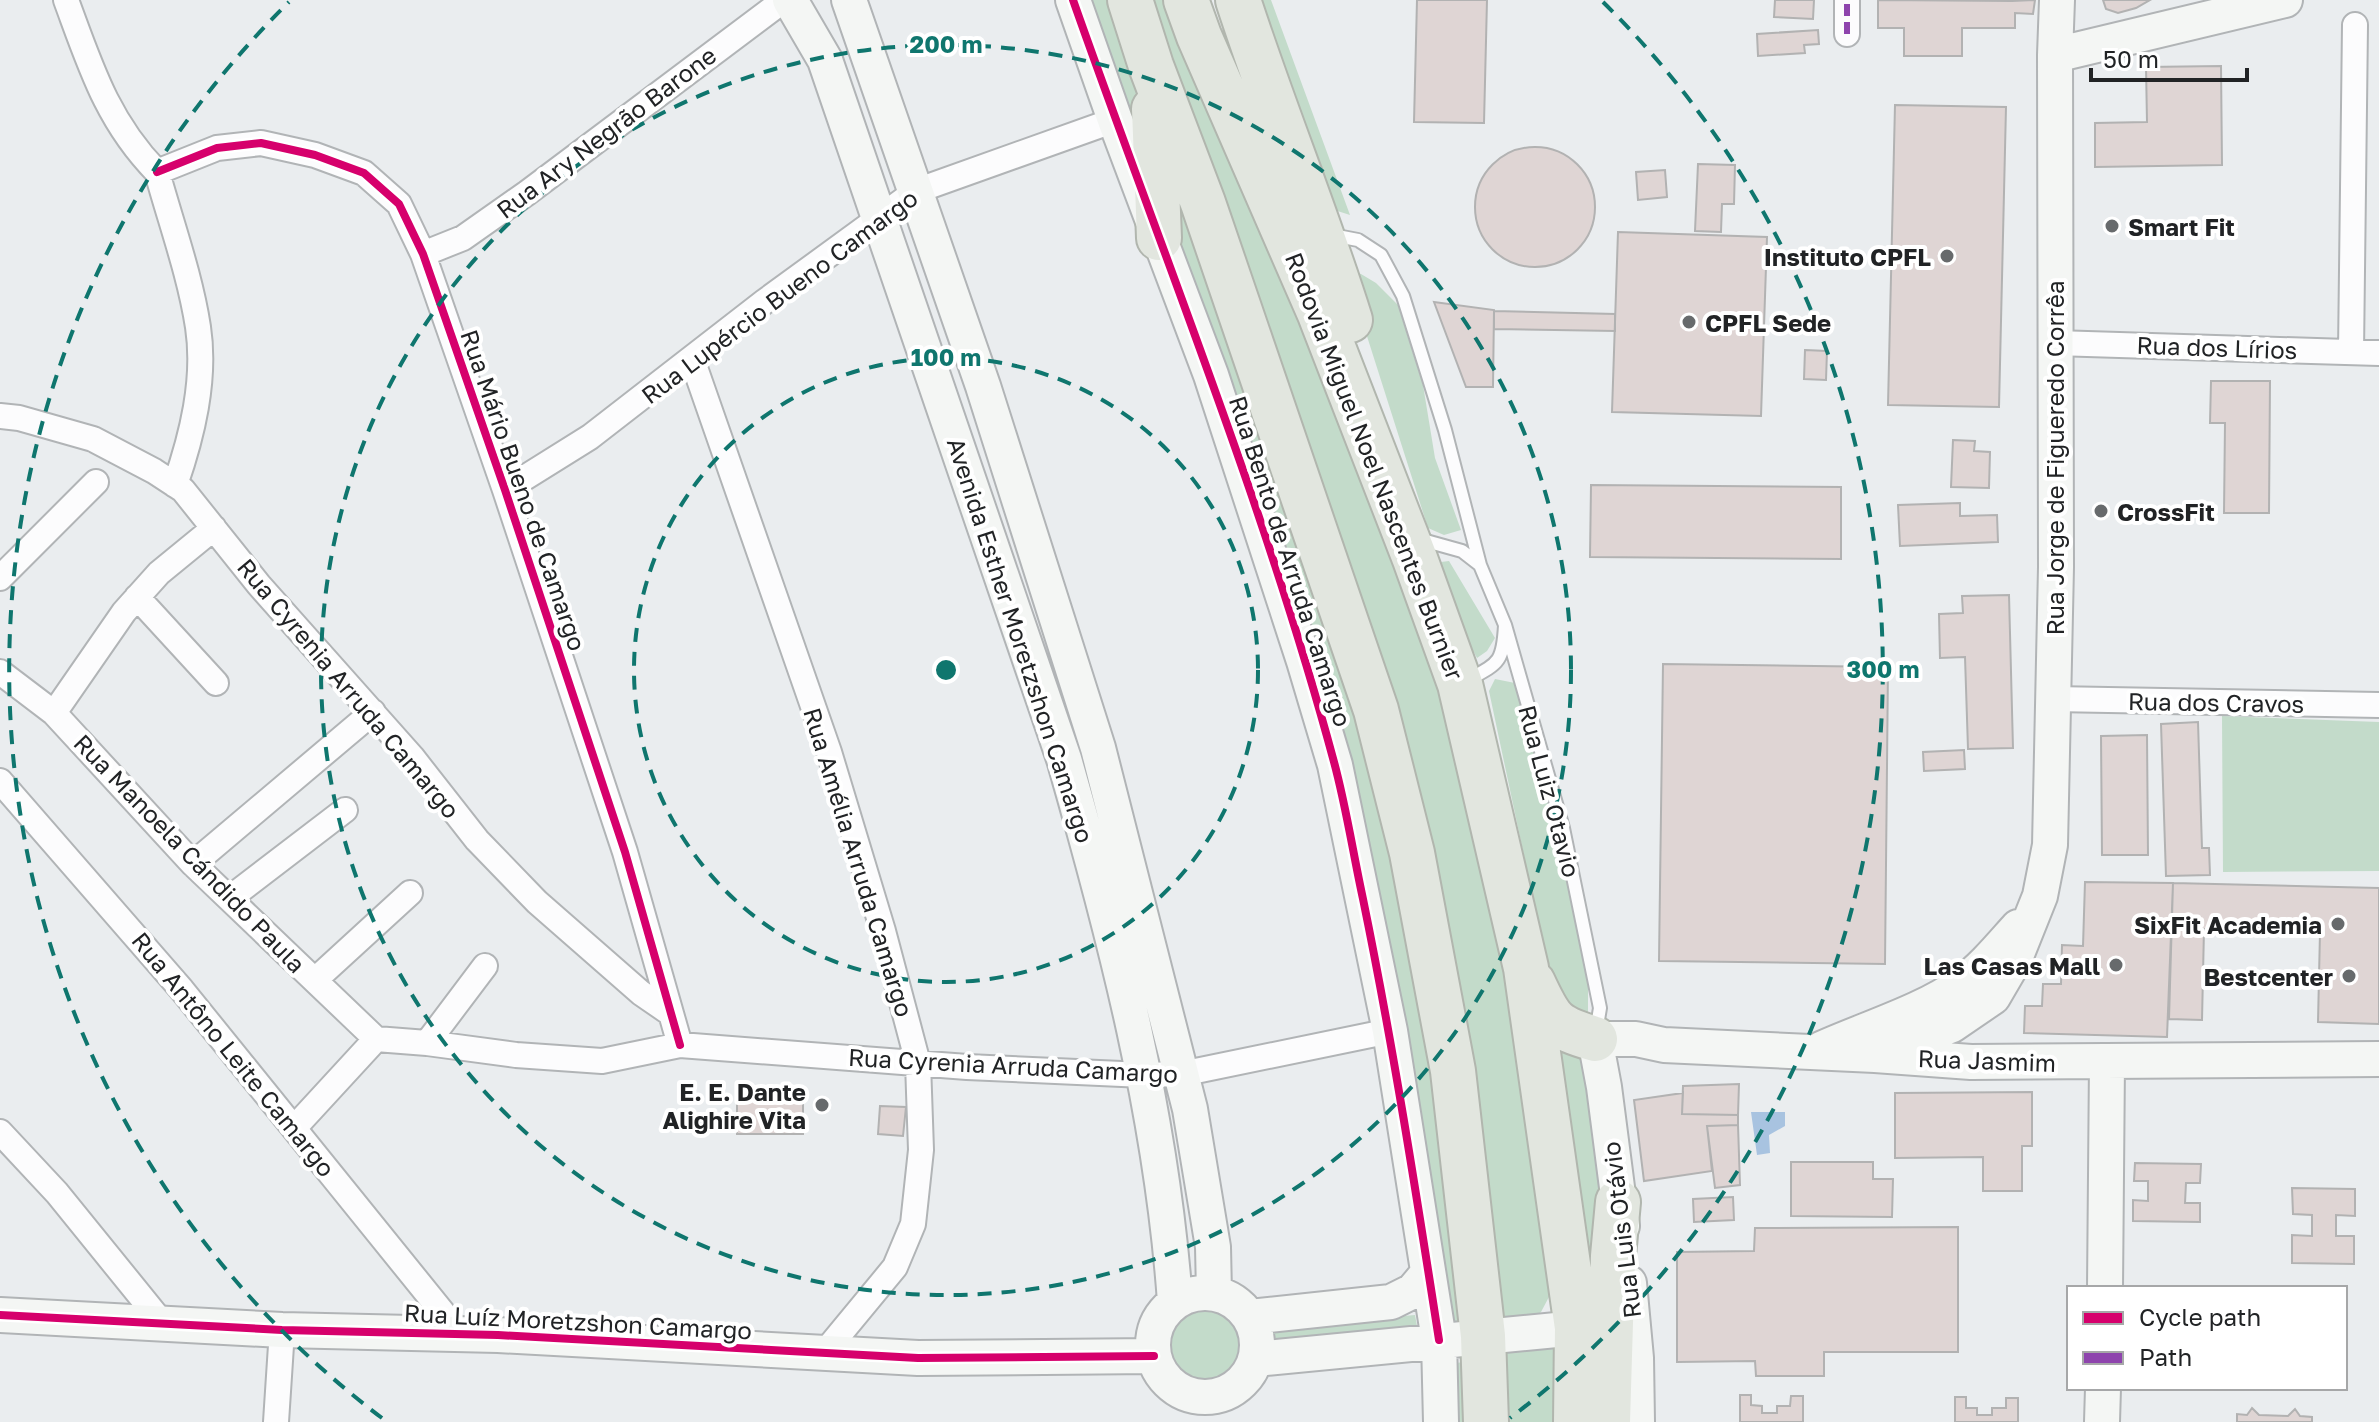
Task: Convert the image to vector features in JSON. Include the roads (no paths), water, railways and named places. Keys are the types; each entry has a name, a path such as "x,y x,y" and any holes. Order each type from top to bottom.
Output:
{"highway":[{"path":"1130,0 1151,66 1203,203 1376,710 1412,853 1453,1071 1483,1336 1486,1419"},
{"name":"Rodovia Miguel Noel Nascentes Burnier","path":"1186,0 1420,550 1460,684 1526,968 1577,1328 1576,1422"},
{"path":"1238,0 1268,91 1323,234 1420,550"},
{"path":"1151,66 1159,238"},
{"path":"1526,968 1550,1015 1565,1031 1595,1039"},
{"path":"1608,1422 1613,1256 1618,1202"}],"main road":[{"name":"Avenida Esther Moretzshon Camargo","path":"790,0 825,60 1064,759 1144,1075 1170,1229 1175,1302"},
{"name":"Avenida Esther Moretzshon Camargo","path":"849,0 983,386 1081,691 1121,831 1190,1109 1213,1247 1214,1293"},
{"name":"Rua Bento de Arruda Camargo","path":"1073,0 1211,375 1335,765 1390,1031 1439,1340 1441,1422"},
{"name":"Rua Jorge de Figueredo Corrêa","path":"1813,1053 1993,997 2014,961 2043,887 2050,845 2056,567 2057,0"},
{"path":"2055,55 2285,0"},
{"name":"Rua Jorge de Figueredo Corrêa","path":"1875,1055 1945,1012"},
{"path":"1945,1012 1971,1062"},
{"name":"Rua Jasmim","path":"1595,1039 1636,1039 1664,1045 1971,1062 2379,1059"},
{"name":"Rua Luis Otávio","path":"1595,1039 1626,1259 1636,1358 1637,1422"},
{"path":"1604,1087 1623,1059 1664,1045"},
{"path":"2105,1286 2107,1062"},
{"path":"1250,1317 1391,1302 1413,1291 1428,1273"},
{"path":"1214,1293 1228,1297 1250,1317 1258,1338 1256,1359 1225,1408 1208,1397 1190,1408 1161,1373 1154,1356 1156,1326 1175,1302 1187,1295 1214,1293"},
{"name":"Rua Luíz Moretzshon Camargo","path":"0,1315 282,1330 460,1334 918,1358 1154,1356"},
{"path":"1256,1359 1577,1328"},
{"path":"2102,1422 2103,1390"}],"street":[{"path":"66,0 100,92 138,153 157,172 199,329 199,386 186,453 175,485"},
{"name":"Rua Ary Negrão Barone","path":"423,254 463,238 527,193 784,0"},
{"path":"1847,0 1847,34"},
{"path":"2351,352 2355,25"},
{"name":"Rua Lupércio Bueno Camargo","path":"505,490 590,437 764,302 916,191 1115,120"},
{"name":"Rua Mário Bueno de Camargo","path":"157,172 217,148 261,143 315,155 364,173 399,204 423,254 505,490 625,852 680,1045"},
{"name":"Rua dos Lírios","path":"2055,343 2379,353"},
{"name":"Rua Amélia Arruda Camargo","path":"692,359 829,752 918,1063 921,1150 913,1224 895,1267 824,1353"},
{"name":"Rua Cyrenia Arruda Camargo","path":"0,416 19,418 93,439 183,490 259,585 373,712 477,840 537,902 641,993 670,1013"},
{"path":"0,578 96,482"},
{"path":"54,713 137,597 159,573 214,528"},
{"path":"137,597 216,683"},
{"name":"Rua Manoela Cándido Paula","path":"0,672 54,713 193,864 376,1039"},
{"name":"Rua dos Cravos","path":"2053,699 2379,705"},
{"path":"193,864 373,712"},
{"name":"Rua Antôno Leite Camargo","path":"0,781 146,946 460,1334"},
{"path":"230,898 345,810"},
{"path":"315,980 410,893"},
{"path":"427,1043 485,966"},
{"name":"Rua Cyrenia Arruda Camargo","path":"376,1039 602,1061 680,1045 967,1067 1144,1075 1181,1074 1390,1031"},
{"path":"295,1127 376,1039"},
{"path":"0,1132 57,1193 164,1325"},
{"path":"276,1422 282,1330"}],"lane":[{"name":"Rua Luiz Otavio","path":"1323,234 1358,240 1381,255 1403,296 1445,430 1480,565 1505,625 1563,828 1600,1008 1595,1039"},
{"path":"1420,550 1462,551 1480,565"},
{"path":"1460,684 1499,660 1504,652 1505,625"}],"water":[{"path":"1751,1112 1785,1112 1785,1126 1769,1135 1770,1153 1757,1155"}],"place":[{"name":"Smart Fit","path":"2112,226"},
{"name":"Instituto CPFL","path":"1947,256"},
{"name":"CPFL Sede","path":"1689,322"},
{"name":"CrossFit","path":"2101,511"},
{"name":"SixFit Academia","path":"2338,924"},
{"name":"Las Casas Mall","path":"2116,965"},
{"name":"Bestcenter","path":"2349,976"},
{"name":"E. E. Dante Alighire Vita","path":"822,1105"}]}
